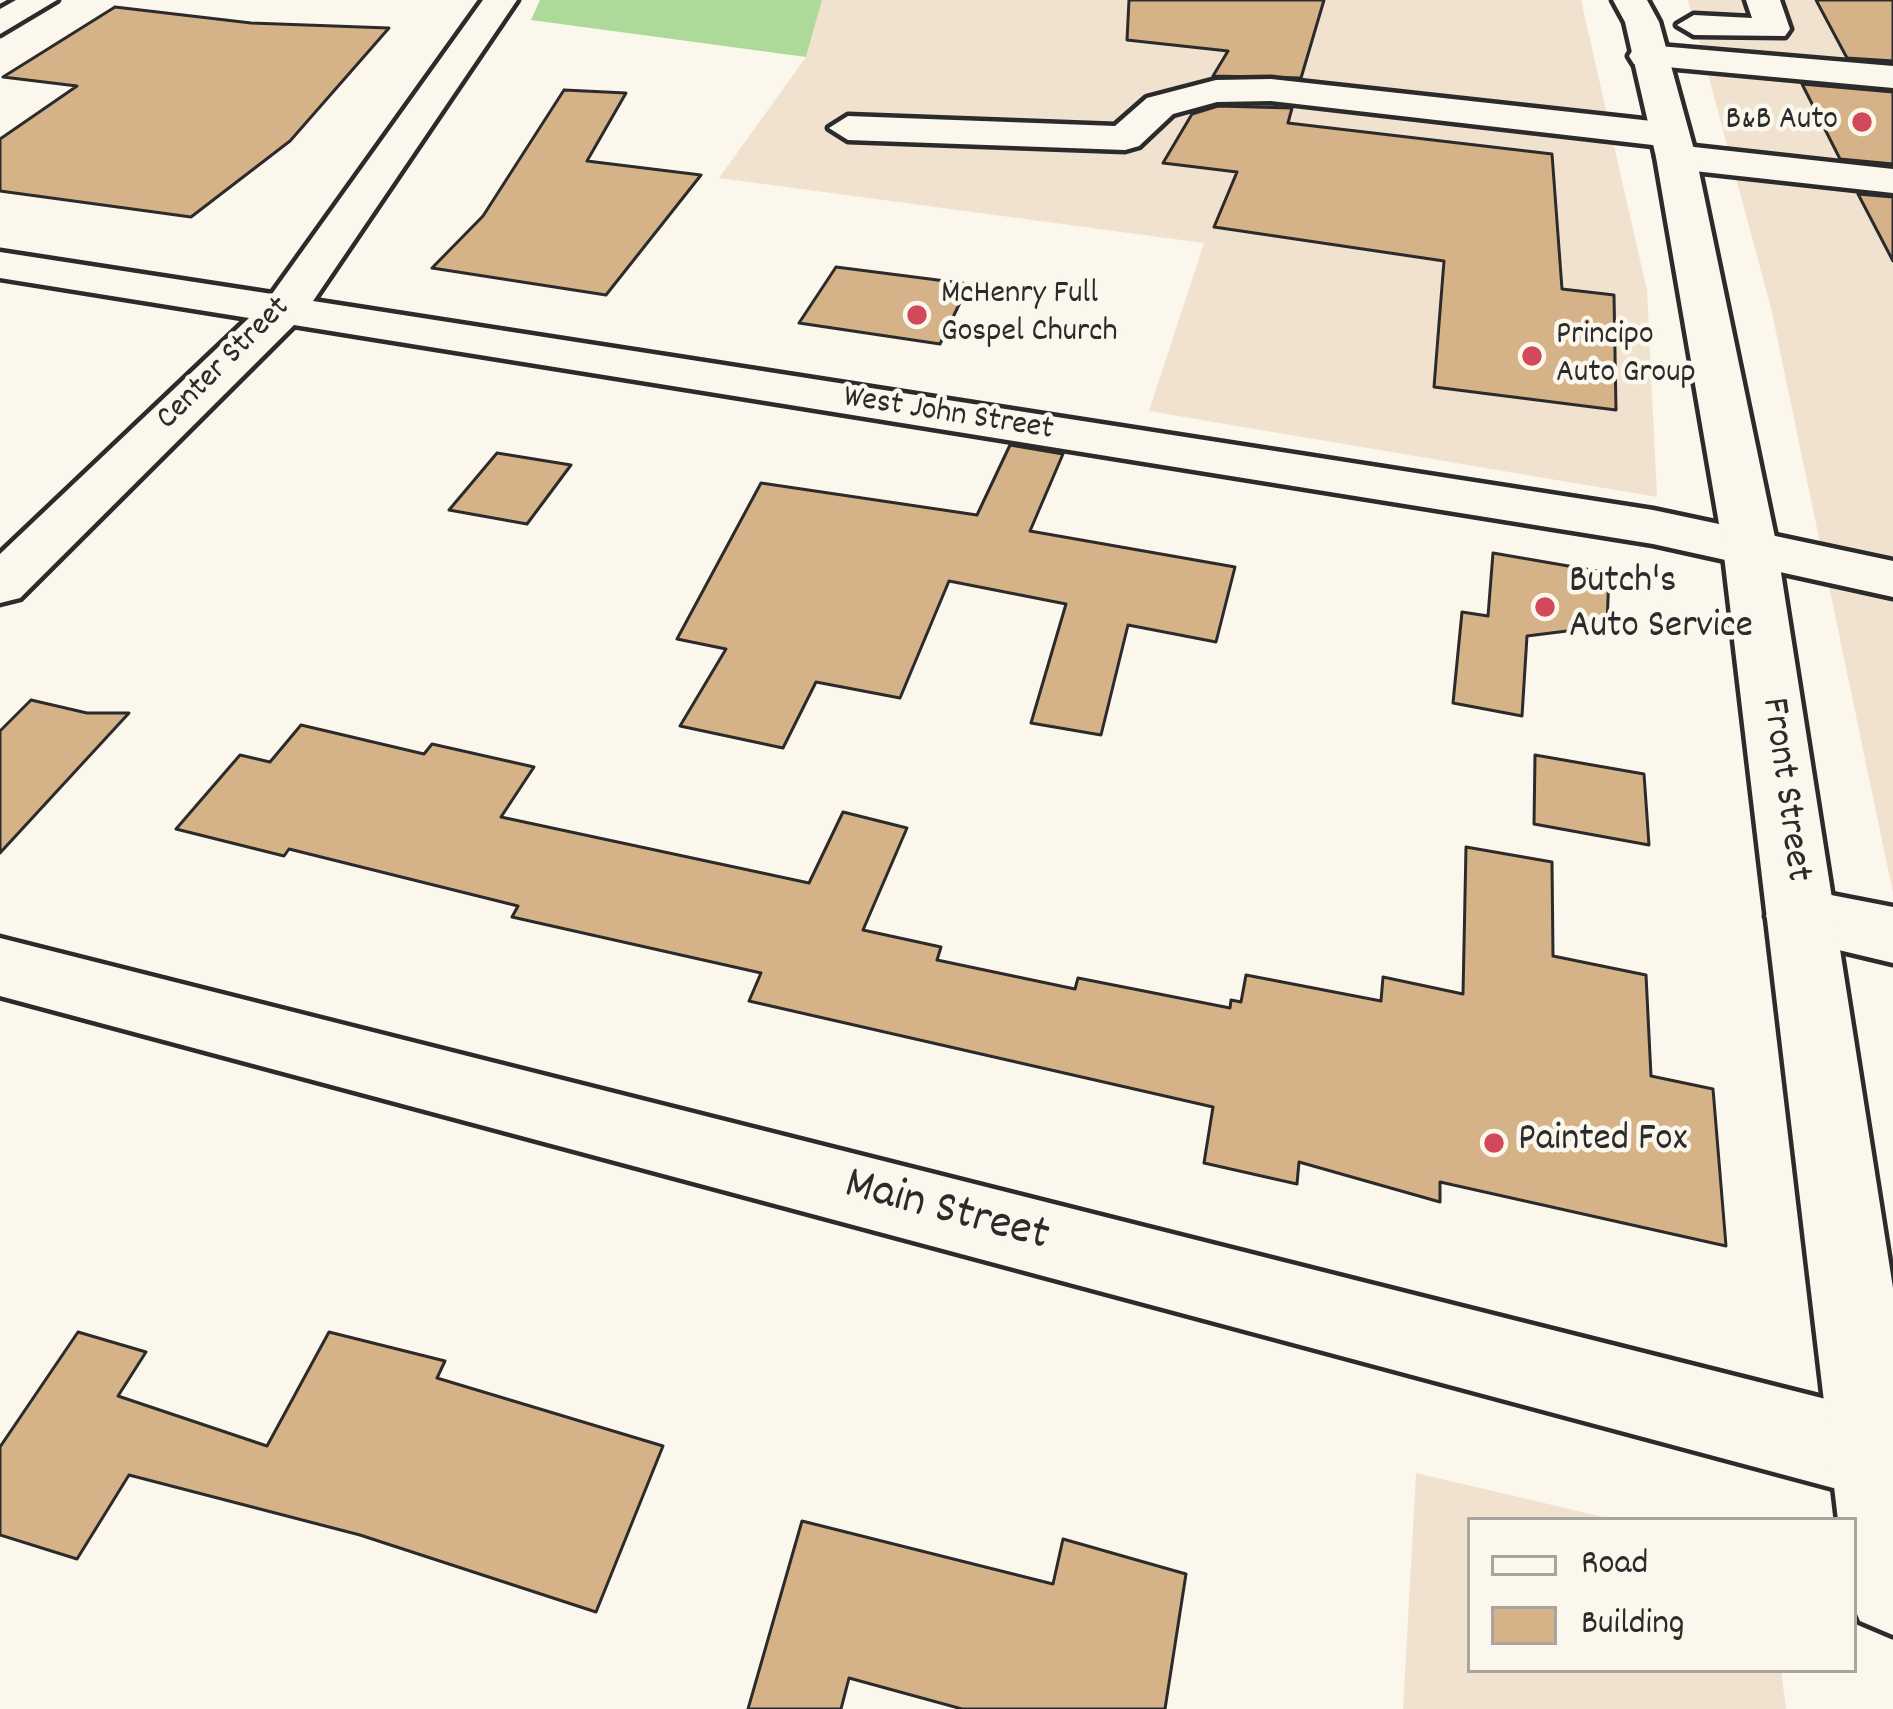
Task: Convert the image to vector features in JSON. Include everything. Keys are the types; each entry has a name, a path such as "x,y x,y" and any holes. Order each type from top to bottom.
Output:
{"street":[{"path":"0,24 40,0"},
{"path":"1640,26 1773,29 1763,0"},
{"path":"451,1 498,3"},
{"name":"Center Street","path":"0,585 284,310 498,3"},
{"path":"1640,26 1749,64 1893,77"},
{"name":"Front Street","path":"1640,26 1673,146 1750,548 1800,916 1885,1458 1893,1588"},
{"path":"1749,64 1780,168"},
{"path":"848,128 1125,138 1160,106 1216,91 1271,90 1893,181"},
{"name":"West John Street","path":"0,265 1653,526 1893,578"},
{"path":"1800,916 1893,935"},
{"name":"Main Street","path":"0,968 1885,1458"}],"shaded area":[{"path":"822,0 1581,0 1647,291 1657,497 1149,411 1204,243 719,178 806,57"},
{"path":"1688,0 1893,0 1893,893 1771,308"},
{"path":"1416,1473 1603,1517 1467,1517 1467,1673 1781,1673 1786,1709 1403,1709"}],"green space":[{"path":"540,0 822,0 806,57 531,20"}],"building":[{"path":"1129,0 1324,0 1301,78 1213,76 1228,51 1127,40"},
{"path":"1816,0 1893,0 1893,61 1847,58"},
{"path":"115,7 251,23 389,28 290,141 191,217 0,191 0,139 77,86 3,77"},
{"path":"1802,84 1893,92 1893,164 1840,159"},
{"path":"564,90 626,93 587,161 701,175 606,295 432,268 483,216"},
{"path":"1218,106 1292,108 1288,123 1552,154 1562,289 1614,295 1616,410 1434,387 1444,261 1214,227 1237,172 1163,163 1192,114"},
{"path":"1858,194 1893,197 1893,261"},
{"path":"836,267 969,284 940,344 799,323"},
{"path":"1010,445 1063,454 1030,531 1235,567 1216,642 1128,625 1101,735 1031,723 1066,604 949,581 900,698 816,682 783,748 680,726 726,649 677,639 761,483 977,515"},
{"path":"497,453 571,465 527,524 449,510"},
{"path":"1493,553 1609,573 1607,626 1527,636 1522,716 1453,703 1462,612 1488,616"},
{"path":"31,700 87,713 129,713 0,853 0,731"},
{"path":"301,725 424,754 432,744 534,767 501,817 809,883 843,812 907,828 863,930 941,947 937,960 1075,989 1078,978 1230,1008 1231,1000 1241,1002 1246,975 1381,1001 1383,977 1463,994 1466,847 1552,862 1553,956 1646,975 1651,1076 1713,1089 1726,1246 1440,1182 1440,1202 1299,1162 1297,1184 1204,1163 1213,1107 749,1001 761,973 512,917 518,906 289,849 284,856 176,829 240,755 270,762"},
{"path":"1535,755 1644,774 1649,845 1534,824"},
{"path":"78,1332 146,1352 118,1396 267,1446 329,1332 445,1361 437,1378 663,1446 596,1612 360,1535 129,1475 77,1559 0,1535 0,1447"},
{"path":"802,1521 1053,1584 1063,1539 1186,1574 1165,1709 962,1709 849,1678 841,1709 748,1709"}],"place":[{"name":"B&B Auto","path":"1862,122"},
{"name":"McHenry Full Gospel Church","path":"917,315"},
{"name":"Principo Auto Group","path":"1532,356"},
{"name":"Butch's Auto Service","path":"1545,607"},
{"name":"Painted Fox","path":"1494,1143"}]}
